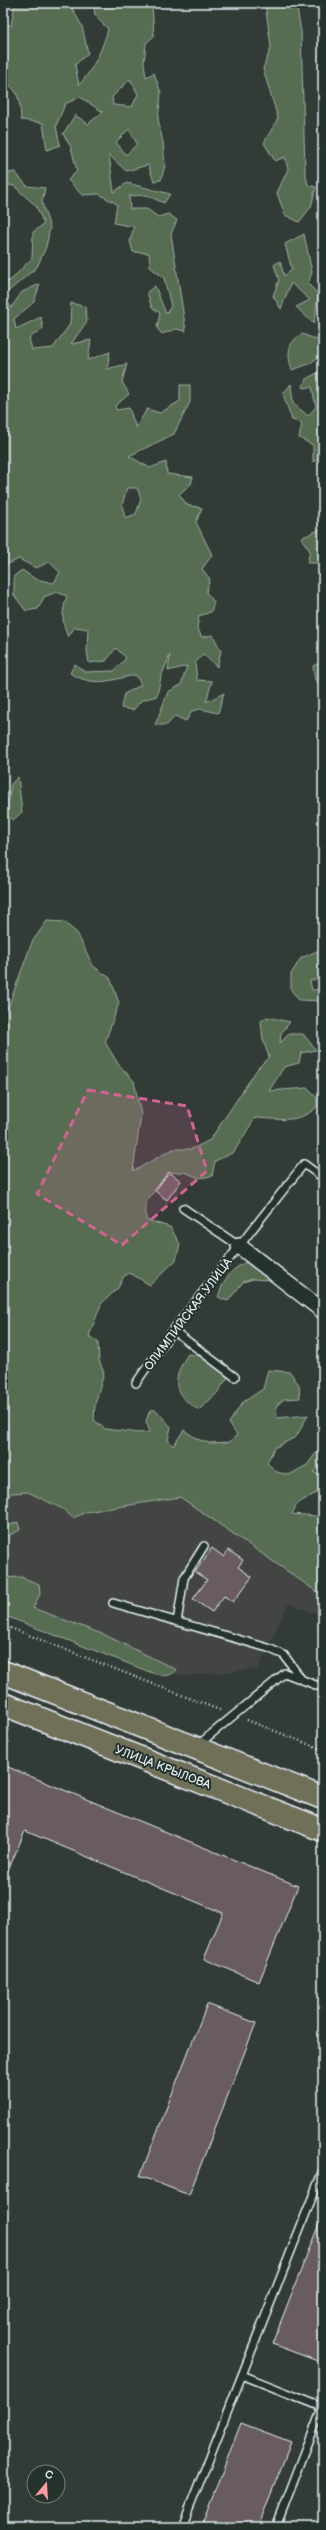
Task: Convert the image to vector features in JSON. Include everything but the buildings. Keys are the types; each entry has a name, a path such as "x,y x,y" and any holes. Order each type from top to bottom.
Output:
{"main road":[{"path":"3,1672 323,1798"},
{"name":"УЛИЦА КРЫЛОВА","path":"3,1704 323,1830"}],"street":[{"name":"ОЛИМПИЙСКАЯ УЛИЦА","path":"240,1246 323,1311"}],"lane":[{"name":"ОЛИМПИЙСКАЯ УЛИЦА","path":"136,1383 173,1330 304,1164 323,1178"},
{"path":"183,1208 240,1246"},
{"path":"173,1330 235,1377"},
{"path":"177,1622 184,1578 204,1546"},
{"path":"113,1603 268,1648 284,1655 302,1680"},
{"path":"196,1747 285,1673 323,1688"},
{"path":"182,2527 323,2170"},
{"path":"242,2375 323,2406 276,2527"}],"path":[{"path":"3,1625 323,1750"}],"highlighted area":[{"path":"88,1090 187,1106 207,1171 122,1245 37,1194"}],"shaded area":[{"path":"3,1473 86,1512 180,1497 323,1596 323,1616 288,1604 258,1669 182,1676 3,1611"}],"green space":[{"path":"15,3 41,3 43,8 45,3 74,3 71,6 82,26 88,53 75,65 79,85 89,73 97,58 108,29 95,16 94,3 152,3 154,36 146,43 144,63 146,77 154,73 161,93 158,119 163,142 165,165 161,180 154,181 148,165 126,171 109,155 114,192 127,183 170,194 164,203 146,195 129,196 130,209 147,209 158,217 168,214 177,220 171,234 186,331 176,329 162,334 157,328 160,313 152,308 147,292 155,286 166,314 171,306 164,278 150,267 149,253 133,252 130,241 134,227 114,223 117,204 99,194 82,195 68,180 77,171 71,147 63,134 75,115 88,124 103,112 80,97 65,104 56,126 60,145 47,150 43,123 21,120 16,93 13,88 3,82 3,21 11,26","holes":["130,79 138,94 132,107 113,105 112,97","129,129 137,144 126,155 116,142"]},
{"path":"265,3 296,3 301,31 305,171 308,185 316,187 311,207 299,222 285,215 277,193 288,169 285,157 275,161 264,143 278,118 263,69 271,47"},
{"path":"15,172 27,186 45,188 42,203 50,228 46,247 37,267 4,295 11,308 22,292 40,284 34,302 14,319 16,329 41,317 43,329 29,338 32,350 53,348 70,324 71,303 85,307 87,321 71,344 91,340 88,360 110,352 107,369 127,364 122,382 129,394 115,406 116,410 129,408 136,428 147,409 160,413 180,401 180,385 190,385 190,402 174,434 129,456 150,468 166,462 167,474 193,477 191,484 179,494 187,505 202,508 196,522 212,555 202,569 210,579 206,592 214,602 211,612 199,616 197,628 202,637 213,635 221,651 217,667 203,654 195,663 197,680 212,681 206,702 224,693 218,713 201,709 192,711 186,721 175,716 167,725 155,725 168,692 181,685 187,666 168,671 170,655 161,677 157,696 142,700 133,710 121,708 124,694 141,685 136,675 110,681 95,682 79,678 70,673 75,664 85,672 114,671 126,658 116,648 106,661 89,663 87,651 88,629 75,627 68,637 64,626 63,616 67,596 56,592 44,597 38,609 26,611 14,595 14,576 22,570 35,579 54,583 60,572 49,562 36,568 19,559 3,566 3,283 11,280 32,258 33,232 44,224 36,206 14,186 3,184 3,174","holes":["127,488 137,488 141,499 136,514 125,518 122,505"]},
{"path":"304,234 312,272 308,284 318,294 314,324 296,307 310,300 291,283 281,309 273,296 279,280 274,265 280,261 284,276 292,270 285,244"},
{"path":"302,334 318,340 321,355 309,364 292,370 289,359 291,345 297,337"},
{"path":"321,371 323,380 323,456 313,462 313,445 299,438 302,423 292,420 283,394 291,384 293,403 308,416 316,407 312,387 302,388 306,379"},
{"path":"323,528 323,545 319,549 323,551 323,563 307,563 310,551 301,538"},
{"path":"321,662 323,663 323,721 320,721 322,688 315,680 313,666"},
{"path":"18,777 22,812 13,820 3,814 3,798 9,800 11,784"},
{"path":"47,921 64,922 77,933 93,966 110,978 119,1003 105,1042 118,1064 134,1081 141,1115 133,1171 173,1149 192,1149 210,1140 258,1068 269,1057 263,1040 261,1021 267,1017 290,1022 281,1033 280,1043 289,1034 303,1034 316,1050 301,1053 299,1063 284,1067 269,1091 307,1088 317,1098 317,1107 302,1116 295,1118 255,1118 234,1152 215,1161 212,1176 199,1178 184,1172 167,1173 146,1202 146,1220 170,1227 180,1244 176,1260 150,1285 130,1273 124,1276 118,1288 101,1304 89,1336 98,1342 99,1360 104,1373 95,1404 94,1420 105,1429 140,1433 150,1432 146,1421 150,1410 156,1410 171,1427 168,1440 173,1446 184,1430 197,1439 209,1443 230,1442 237,1435 229,1423 242,1403 263,1389 268,1370 290,1372 299,1385 300,1398 284,1399 276,1406 277,1418 308,1415 296,1437 274,1448 267,1463 277,1472 289,1475 307,1465 316,1453 323,1451 323,1465 313,1472 323,1477 323,1489 297,1504 292,1514 316,1516 323,1524 323,1596 180,1497 86,1512 73,1518 63,1509 28,1492 11,1493 3,1503 3,1021 32,942"},
{"path":"322,949 322,978 310,981 312,990 323,989 323,1001 299,1000 291,990 291,974 301,958"},
{"path":"251,1260 268,1272 266,1280 253,1279 243,1282 228,1301 218,1297 223,1284 230,1274 238,1266"},
{"path":"188,1354 201,1356 228,1377 217,1393 199,1410 184,1398 179,1392 177,1386 179,1371"},
{"path":"18,1522 20,1530 3,1538 3,1528"},
{"path":"21,1577 39,1584 40,1594 33,1608 105,1635 177,1670 172,1674 167,1675 155,1674 3,1615 3,1578"}]}
